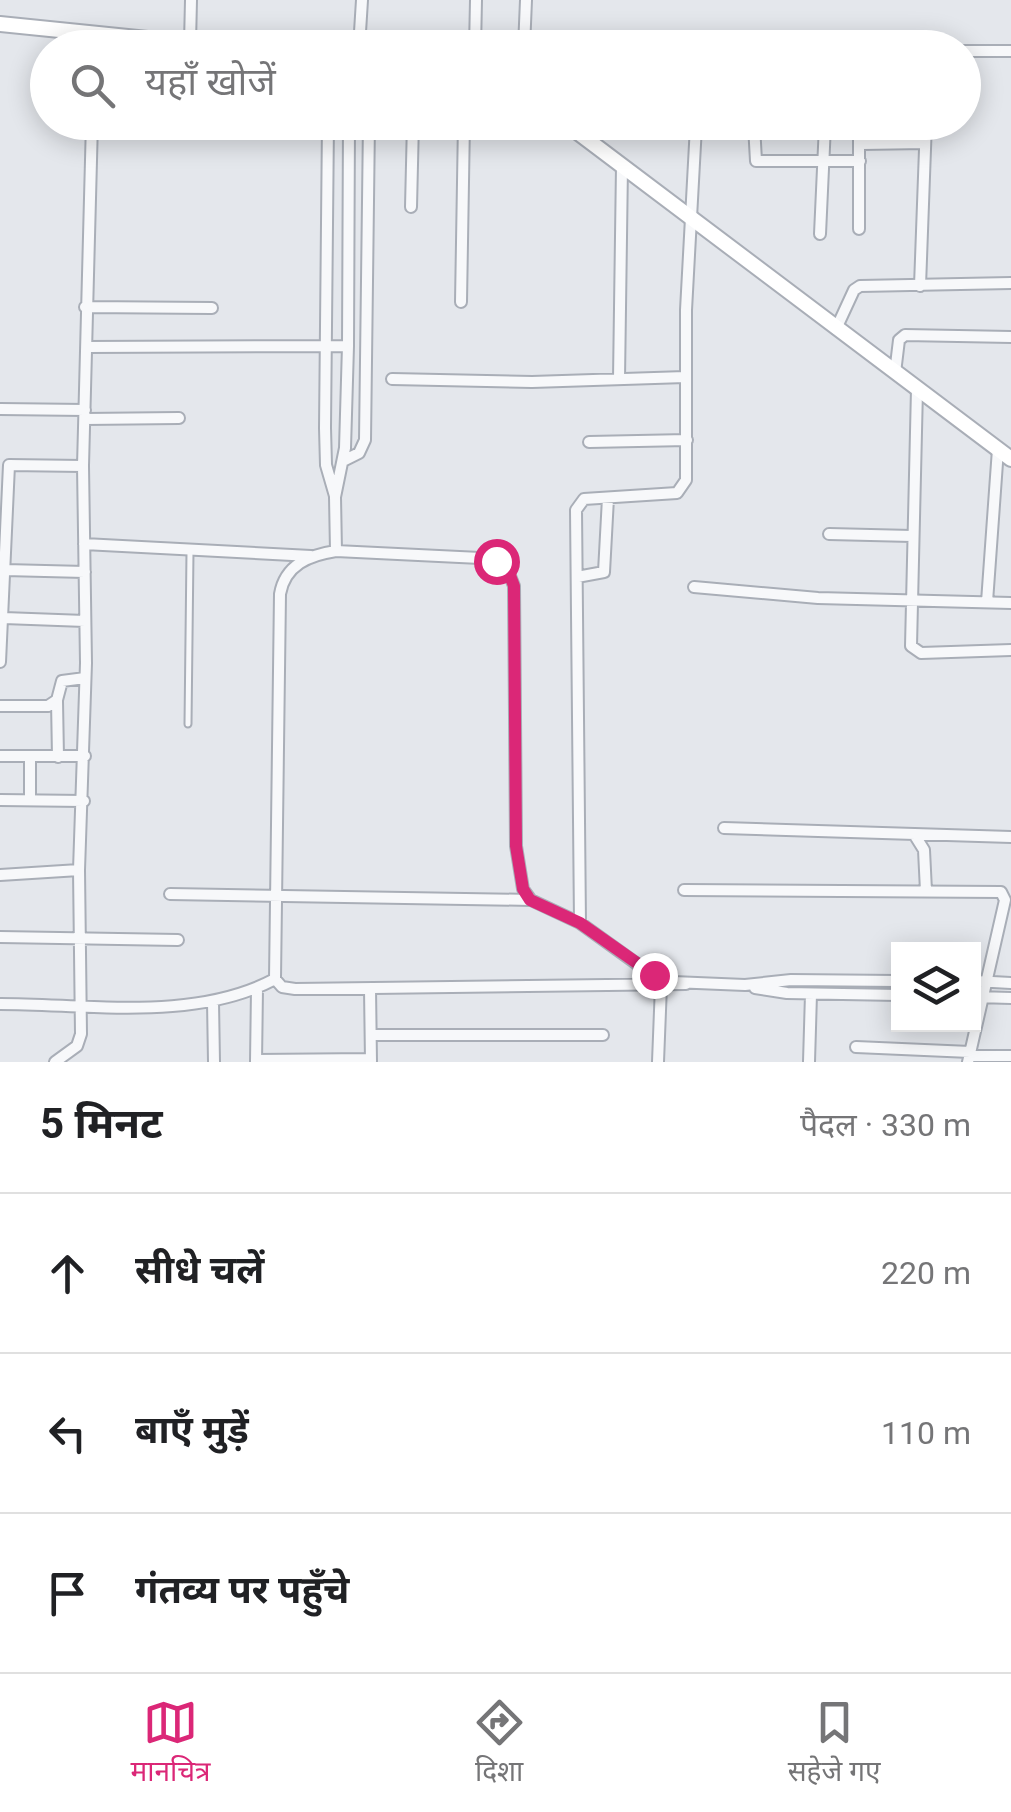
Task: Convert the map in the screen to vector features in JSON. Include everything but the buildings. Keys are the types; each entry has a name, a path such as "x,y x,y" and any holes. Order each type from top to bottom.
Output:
{"street":[{"path":"190,30 191,0"},
{"path":"360,30 362,0"},
{"path":"475,30 476,0"},
{"path":"525,30 526,0"},
{"path":"0,24 34,30"},
{"path":"981,51 1011,51"},
{"path":"55,1062 81,1040 78,870 85,756 83,466 91,140"},
{"path":"328,140 326,466 335,496"},
{"path":"336,552 335,496 342,462 348,346 348,140"},
{"path":"342,462 359,453 365,440 369,140"},
{"path":"411,208 413,140"},
{"path":"462,302 464,140"},
{"path":"588,140 1005,454 986,602"},
{"path":"580,923 576,504 584,499 676,493 686,480 690,216 695,140"},
{"path":"755,140 756,161 860,162"},
{"path":"820,234 824,140"},
{"path":"859,230 861,140"},
{"path":"861,144 926,143 920,286"},
{"path":"618,379 622,166"},
{"path":"836,329 854,290 860,286 1011,283"},
{"path":"86,307 212,308"},
{"path":"895,373 899,340 906,336 1011,337"},
{"path":"86,347 348,346"},
{"path":"392,379 686,377"},
{"path":"917,389 912,536 914,651 1011,650"},
{"path":"0,409 179,418"},
{"path":"589,442 686,440"},
{"path":"0,662 9,465 83,466"},
{"path":"577,577 604,572 608,498"},
{"path":"828,534 912,536"},
{"path":"84,544 312,556 336,552 480,558 496,561 508,570 514,586 516,846 520,876 530,900"},
{"path":"312,556 289,572 280,594 275,979 282,988 686,984 811,994 891,995"},
{"path":"5,570 85,572"},
{"path":"694,587 912,602 1011,603"},
{"path":"4,618 86,621"},
{"path":"58,757 57,700 62,681 86,678"},
{"path":"0,706 48,706 57,700"},
{"path":"0,756 85,756"},
{"path":"30,756 30,800"},
{"path":"0,800 84,800"},
{"path":"724,828 1011,837"},
{"path":"914,834 924,850 926,891"},
{"path":"0,875 78,870"},
{"path":"684,890 1008,891 981,976"},
{"path":"170,894 530,900 580,923 644,969 686,984"},
{"path":"0,936 178,940"},
{"path":"0,1004 214,1002 275,979"},
{"path":"745,986 791,980 891,981"},
{"path":"981,982 1011,983"},
{"path":"658,1062 661,985"},
{"path":"256,989 256,1061 371,1060 370,988"},
{"path":"809,1062 811,994"},
{"path":"981,997 1011,998"},
{"path":"214,1002 214,1062"},
{"path":"371,1035 603,1034"},
{"path":"856,1048 1011,1056"}],"lane":[{"path":"188,724 190,549"}],"route":[{"path":"496,561 508,570 514,586 516,846 523,889 530,900 580,923 654,975"}]}
